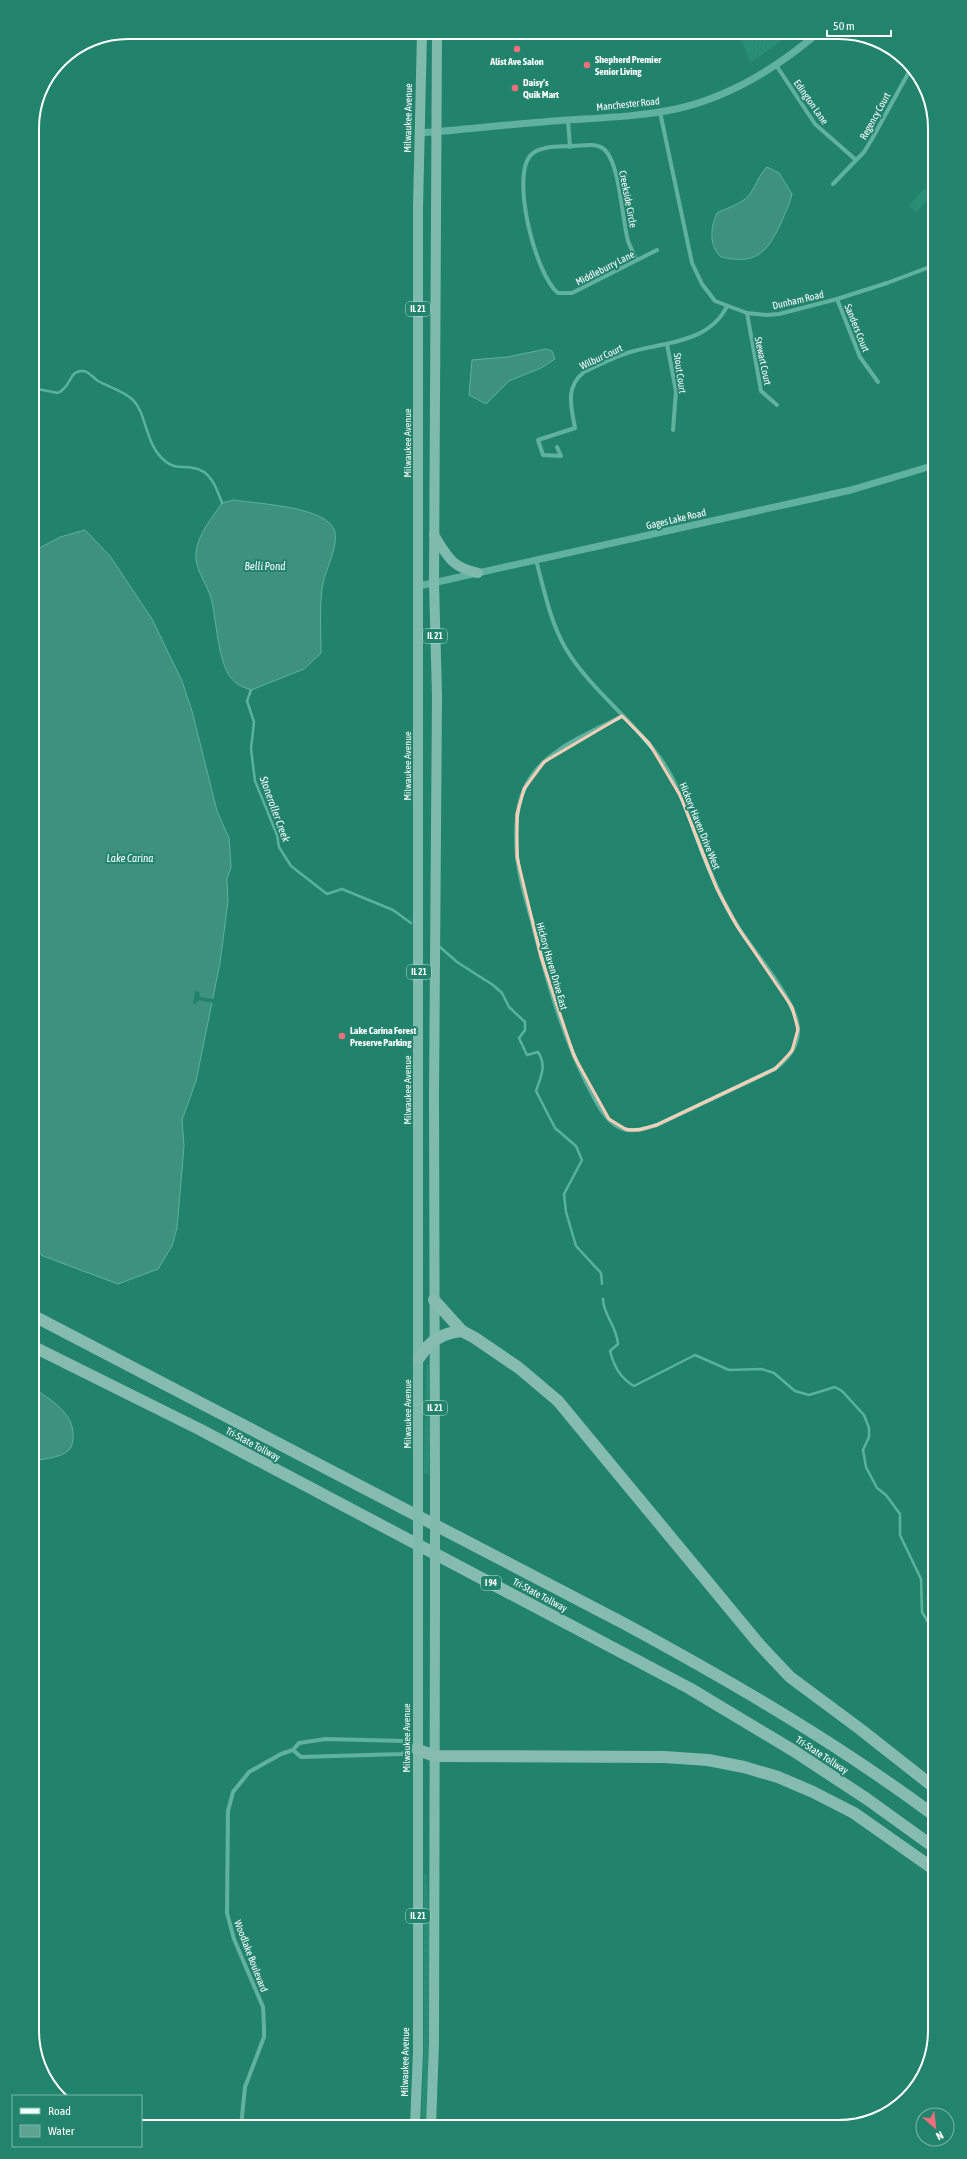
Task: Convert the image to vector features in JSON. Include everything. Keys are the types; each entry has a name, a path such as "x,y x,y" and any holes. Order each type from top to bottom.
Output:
{"highway":[{"path":"434,1300 462,1331 514,1364 558,1401 739,1621 790,1677 860,1729 928,1782"},
{"name":"Tri-State Tollway","path":"39,1319 625,1624 719,1675 842,1751 928,1811"},
{"path":"419,1358 435,1338 452,1332 462,1331"},
{"name":"Tri-State Tollway","path":"39,1349 200,1429 689,1688 794,1751 867,1799 928,1843"},
{"path":"418,1750 435,1756 664,1757 708,1760 744,1767 785,1780 854,1813 928,1865"}],"main road":[{"name":"Milwaukee Avenue","path":"415,2120 418,2052 418,208 422,39"},
{"name":"IL 21","path":"431,2120 434,2036 435,1756 434,1300 437,696 434,535 437,39"},
{"path":"434,535 451,562 467,570 478,573"}],"street":[{"name":"Manchester Road","path":"420,134 660,112 690,105 716,96 776,65 810,39"},
{"name":"Edington Lane","path":"776,65 815,124 856,160"},
{"name":"Regency Court","path":"833,184 856,160 872,139 909,72"},
{"name":"Dunham Road","path":"660,112 692,263 702,284 715,301 747,313 779,314 837,299 928,268"},
{"path":"568,120 570,147"},
{"name":"Creekside Circle","path":"558,293 549,283 532,241 526,218 526,162 537,151 593,145 605,150 613,164 629,242 637,260"},
{"name":"Middleburry Lane","path":"558,293 572,293 657,250"},
{"name":"Sanders Court","path":"837,299 860,357 878,382"},
{"name":"Wilbur Court","path":"557,447 561,456 543,455 538,440 575,428 570,400 571,388 578,377 584,372 628,353 667,344 706,331 719,320 727,306"},
{"name":"Stewart Court","path":"747,313 761,391 777,405"},
{"name":"Stout Court","path":"667,344 676,390 673,430"},
{"name":"Gages Lake Road","path":"419,586 851,490 928,467"},
{"name":"Hickory Haven Drive West","path":"536,560 550,610 566,649 598,690 662,760 681,797 716,889 737,926 792,1007 798,1029 796,1041 784,1062 775,1069 738,1085"},
{"name":"Hickory Haven Drive East","path":"622,716 571,743 544,762 528,780 519,803 516,831 517,857 521,879 561,1024 574,1056 598,1104 608,1119 617,1126 627,1130 639,1130 657,1125 738,1085"},
{"name":"Woodlake Boulevard","path":"242,2120 245,2087 264,2037 264,2027 263,2007 234,1939 227,1913 228,1811 233,1792 249,1772 281,1754 293,1750 299,1743 326,1740 404,1742 418,1750"},
{"path":"293,1750 301,1756 401,1754 418,1750"}],"highlighted area":[{"path":"622,716 649,743 681,797 717,889 737,926 792,1007 798,1029 792,1051 775,1069 657,1125 639,1130 627,1130 609,1119 574,1056 541,957 517,857 517,814 524,789 544,762"}],"green space":[{"path":"741,39 784,39 751,62"},
{"path":"925,188 928,191 928,199 916,212 909,205"},
{"path":"426,1365 429,1365 429,1475 424,1473"},
{"path":"424,1874 427,1874 429,1936 428,2062 425,2120 421,2120 424,2054"}],"water":[{"path":"767,167 779,173 792,194 776,233 765,249 752,258 733,259 721,257 714,248 712,236 713,225 717,213 740,203 747,197"},
{"path":"546,349 552,351 555,359 541,368 509,381 486,404 469,395 472,360 507,357"},
{"name":"Belli Pond","path":"234,500 274,505 306,512 320,517 330,523 335,532 335,544 324,577 322,591 321,653 304,669 251,690 235,682 224,666 210,595 198,569 196,558 197,545 210,520 222,503"},
{"name":"Lake Carina","path":"85,530 110,556 152,619 182,681 192,711 217,811 229,838 231,867 227,879 228,901 220,963 196,1081 182,1120 184,1146 177,1228 172,1246 158,1269 118,1284 43,1256 39,1252 39,548 60,537"},
{"path":"39,1392 53,1402 66,1414 73,1429 72,1443 68,1451 51,1458 39,1460"}],"pier":[{"path":"195,991 199,992 200,997 213,999 213,1003 199,1000 196,1004 193,1004"}],"waterway":[{"name":"Stoneroller Creek","path":"39,389 58,393 65,387 75,373 84,371 89,373 98,381 125,394 138,406 150,438 158,454 168,464 178,467 193,468 204,472 212,481 222,503"},
{"name":"Stoneroller Creek","path":"251,690 247,701 254,722 251,749 255,781 277,835 279,847 291,866 327,894 342,889 393,910 411,923"},
{"name":"Stoneroller Creek","path":"440,947 457,962 493,985 502,993 509,1007 525,1022 525,1030 519,1038 527,1055 538,1052 541,1057 543,1067 536,1091 555,1128 576,1146 582,1160 564,1194 566,1212 576,1246 601,1273 602,1284"},
{"name":"Stoneroller Creek","path":"603,1299 605,1310 615,1332 618,1344 610,1351 616,1367 621,1375 634,1386 695,1355 729,1370 761,1369 774,1373 795,1391 809,1395 835,1387 842,1391 864,1415 869,1428 869,1437 863,1450 866,1467 877,1488 886,1495 900,1514 900,1535 921,1579 922,1612 928,1622"}],"place":[{"name":"Alist Ave Salon","path":"517,49"},
{"name":"Shepherd Premier Senior Living","path":"587,65"},
{"name":"Daisy’s Quik Mart","path":"515,88"},
{"name":"Lake Carina Forest Preserve Parking","path":"342,1036"}]}
